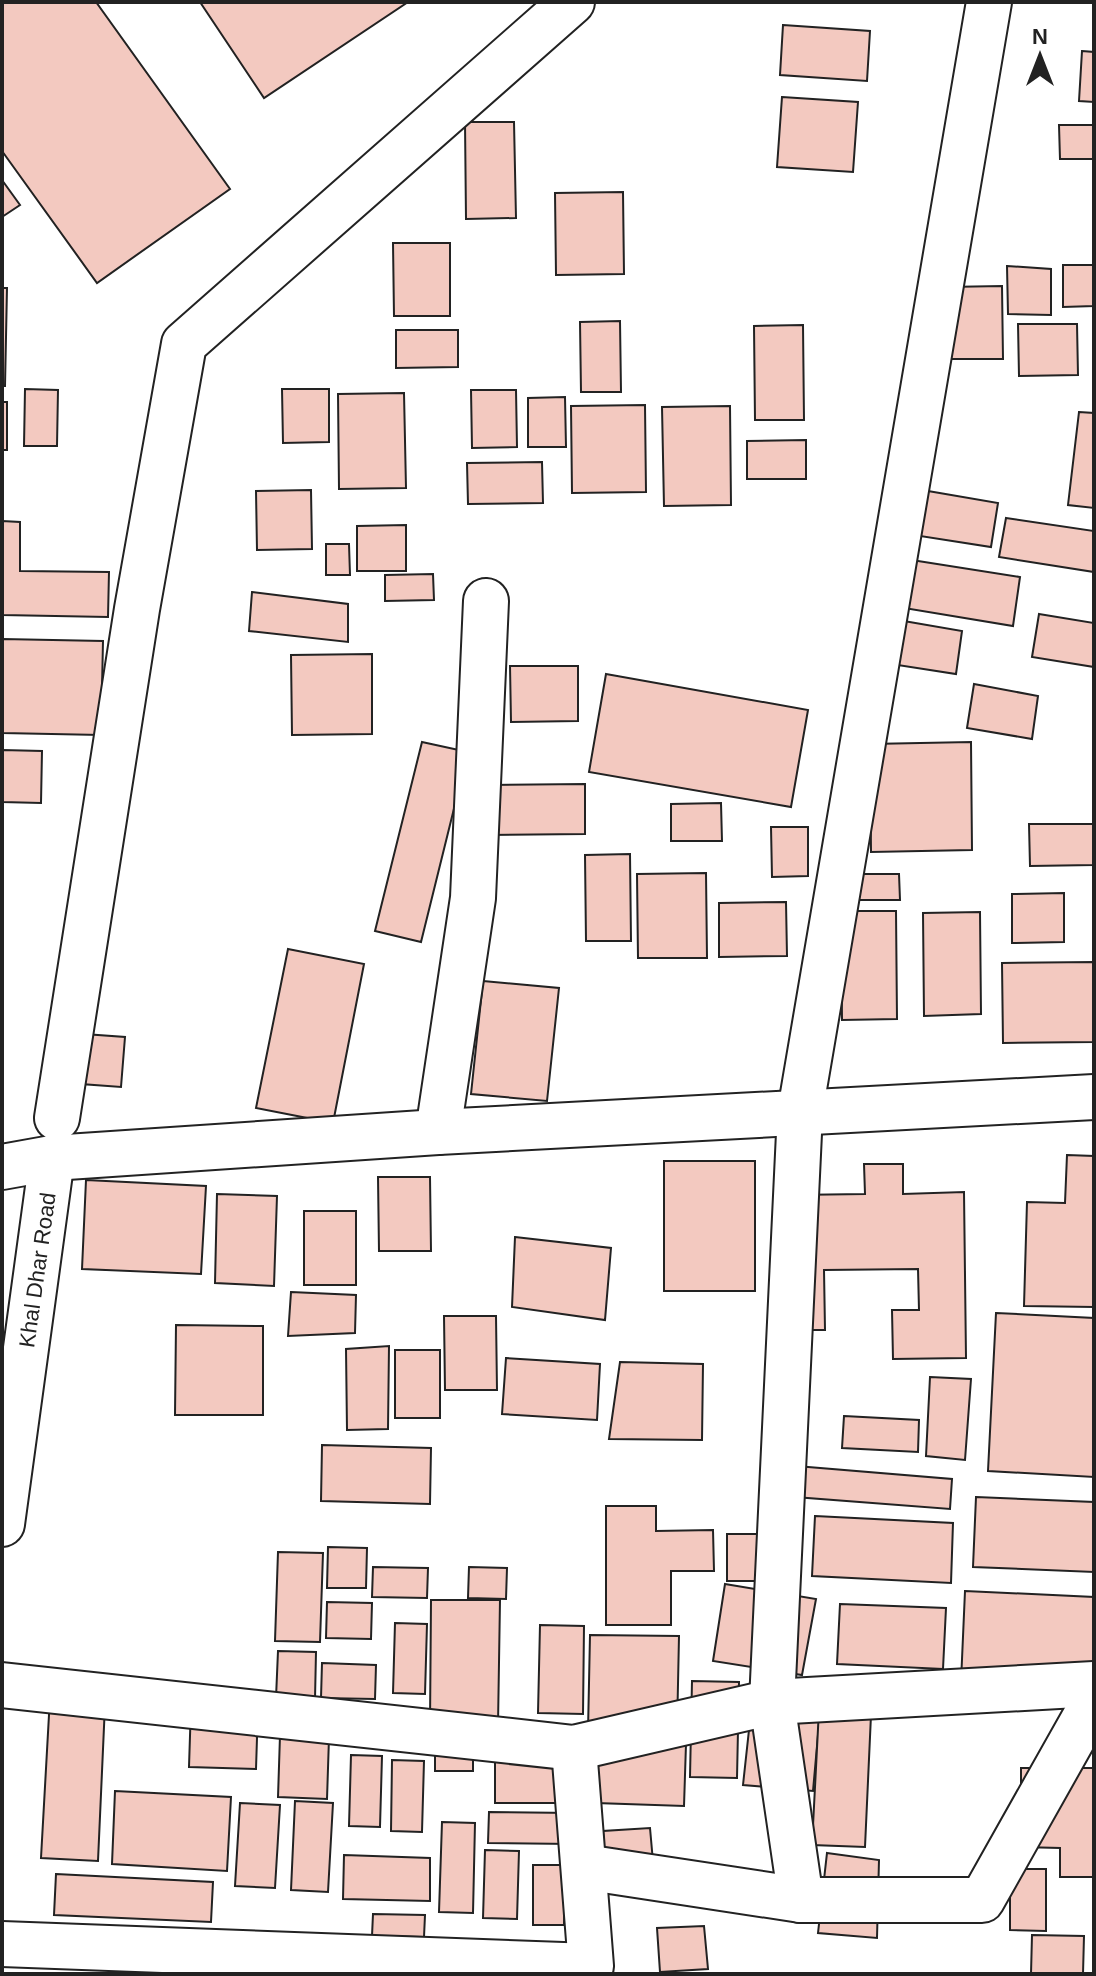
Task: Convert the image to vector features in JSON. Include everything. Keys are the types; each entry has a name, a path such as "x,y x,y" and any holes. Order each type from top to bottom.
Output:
{"street":[{"name":"Khal Dhar Road","path":"2,1524 54,1138 137,609 184,344 572,2"},
{"path":"801,1900 772,1702 800,1112 989,2"},
{"path":"438,1132 473,898 486,601"},
{"path":"2,1167 54,1138 438,1132 1094,1097"},
{"path":"2,1685 574,1748 772,1702 1094,1684"},
{"path":"584,1867 801,1900 982,1900 1094,1701"},
{"path":"2,1944 591,1966 574,1748"}],"building":[{"path":"2,2 96,2 230,189 97,283 2,151"},
{"path":"200,2 408,2 264,98"},
{"path":"783,25 870,31 867,81 780,75"},
{"path":"1082,51 1094,52 1094,102 1079,101"},
{"path":"782,97 858,102 853,172 777,167"},
{"path":"465,122 514,122 516,218 466,219"},
{"path":"1059,125 1094,125 1094,159 1060,159"},
{"path":"2,180 20,205 2,217"},
{"path":"623,192 624,274 556,275 555,193"},
{"path":"393,243 450,243 450,316 394,316"},
{"path":"1063,265 1094,265 1094,306 1063,307"},
{"path":"1007,266 1051,269 1051,315 1008,314"},
{"path":"1002,286 1003,359 947,359 946,287"},
{"path":"2,288 7,288 5,386 2,386"},
{"path":"620,321 621,392 581,392 580,322"},
{"path":"1018,324 1077,324 1078,375 1019,376"},
{"path":"803,325 804,420 755,420 754,326"},
{"path":"396,330 458,330 458,367 396,368"},
{"path":"25,389 58,390 57,446 24,446"},
{"path":"282,389 329,389 329,442 283,443"},
{"path":"471,390 516,390 517,447 472,448"},
{"path":"404,393 406,488 339,489 338,394"},
{"path":"565,397 566,447 528,447 528,398"},
{"path":"2,402 7,402 7,450 2,450"},
{"path":"645,405 646,492 572,493 571,406"},
{"path":"730,406 731,505 664,506 662,407"},
{"path":"1079,412 1094,413 1094,508 1068,505"},
{"path":"806,440 806,479 747,479 747,441"},
{"path":"542,462 543,503 468,504 467,463"},
{"path":"311,490 312,549 257,550 256,491"},
{"path":"928,491 998,503 991,547 920,536"},
{"path":"1006,518 1094,531 1094,572 999,557"},
{"path":"2,521 20,522 20,571 109,572 108,617 2,615"},
{"path":"406,525 406,571 357,571 357,526"},
{"path":"326,544 349,544 350,575 326,575"},
{"path":"899,558 1020,577 1013,626 892,606"},
{"path":"433,574 434,600 385,601 385,575"},
{"path":"252,592 348,604 348,642 249,631"},
{"path":"1039,614 1094,623 1094,667 1032,657"},
{"path":"898,620 962,631 956,674 891,664"},
{"path":"2,639 103,641 101,735 2,733"},
{"path":"372,654 372,734 292,735 291,655"},
{"path":"510,666 578,666 578,721 511,722"},
{"path":"606,674 808,710 791,807 589,772"},
{"path":"974,684 1038,696 1032,739 967,728"},
{"path":"422,742 468,752 421,942 375,931"},
{"path":"971,742 972,850 871,852 870,744"},
{"path":"2,750 42,751 41,803 2,802"},
{"path":"585,784 585,834 487,835 487,785"},
{"path":"721,803 722,841 671,841 671,804"},
{"path":"1029,824 1094,824 1094,865 1030,866"},
{"path":"771,827 808,827 808,876 772,877"},
{"path":"630,854 631,941 586,941 585,855"},
{"path":"706,873 707,958 638,958 637,874"},
{"path":"856,874 899,874 900,900 856,900"},
{"path":"1064,893 1064,942 1012,943 1012,894"},
{"path":"786,902 787,956 719,957 719,903"},
{"path":"841,911 896,911 897,1019 842,1020"},
{"path":"980,912 981,1014 924,1016 923,913"},
{"path":"288,949 364,964 333,1123 256,1108"},
{"path":"1094,962 1094,1042 1003,1043 1002,963"},
{"path":"483,981 559,988 547,1101 471,1094"},
{"path":"84,1034 125,1037 121,1087 81,1084"},
{"path":"1067,1155 1094,1156 1094,1307 1024,1306 1027,1202 1065,1203"},
{"path":"664,1161 755,1161 755,1291 664,1291"},
{"path":"864,1164 903,1164 903,1194 964,1192 966,1358 893,1359 892,1310 919,1310 918,1269 824,1270 825,1330 770,1330 770,1267 793,1267 792,1195 865,1194"},
{"path":"378,1177 430,1177 431,1251 379,1251"},
{"path":"86,1180 206,1186 201,1274 82,1269"},
{"path":"217,1194 277,1196 274,1286 215,1283"},
{"path":"304,1211 356,1211 356,1285 304,1285"},
{"path":"515,1237 611,1248 605,1320 512,1307"},
{"path":"291,1292 356,1295 355,1333 288,1336"},
{"path":"996,1313 1094,1318 1094,1477 988,1471"},
{"path":"444,1316 496,1316 497,1390 445,1390"},
{"path":"176,1325 263,1326 263,1415 175,1415"},
{"path":"389,1346 388,1429 347,1430 346,1349"},
{"path":"395,1350 440,1350 440,1418 395,1418"},
{"path":"506,1358 600,1364 597,1420 502,1414"},
{"path":"620,1362 703,1364 702,1440 609,1439"},
{"path":"930,1377 971,1379 965,1460 926,1456"},
{"path":"844,1416 919,1420 918,1452 842,1448"},
{"path":"322,1445 431,1448 430,1504 321,1501"},
{"path":"772,1464 952,1479 950,1509 769,1495"},
{"path":"976,1497 1094,1502 1094,1572 973,1567"},
{"path":"606,1506 656,1506 656,1531 713,1530 714,1571 671,1571 671,1625 606,1625"},
{"path":"815,1516 953,1523 951,1583 812,1576"},
{"path":"727,1534 772,1534 771,1581 727,1581"},
{"path":"328,1547 367,1548 366,1588 327,1588"},
{"path":"278,1552 323,1553 320,1642 275,1641"},
{"path":"373,1567 428,1568 427,1598 372,1597"},
{"path":"469,1567 507,1568 506,1599 468,1598"},
{"path":"725,1584 816,1599 802,1675 713,1661"},
{"path":"965,1591 1094,1597 1094,1688 961,1682"},
{"path":"431,1600 500,1600 498,1725 430,1724"},
{"path":"327,1602 372,1603 371,1639 326,1638"},
{"path":"840,1604 946,1608 943,1669 837,1664"},
{"path":"395,1623 427,1624 425,1694 393,1693"},
{"path":"540,1625 584,1626 583,1714 538,1713"},
{"path":"590,1635 679,1636 677,1732 588,1731"},
{"path":"278,1651 316,1652 315,1699 276,1698"},
{"path":"322,1663 376,1665 375,1699 321,1698"},
{"path":"51,1679 106,1682 98,1861 41,1858"},
{"path":"692,1681 739,1682 737,1778 690,1777"},
{"path":"754,1684 822,1690 813,1791 743,1785"},
{"path":"820,1690 872,1693 865,1847 812,1845"},
{"path":"191,1705 258,1707 256,1769 189,1767"},
{"path":"281,1705 330,1707 327,1799 278,1797"},
{"path":"435,1730 473,1731 473,1771 435,1771"},
{"path":"495,1731 582,1731 582,1803 495,1803"},
{"path":"598,1741 686,1744 684,1806 596,1803"},
{"path":"351,1755 382,1756 380,1827 349,1826"},
{"path":"392,1760 424,1761 422,1832 391,1831"},
{"path":"1021,1768 1094,1768 1094,1877 1060,1877 1060,1848 1021,1847"},
{"path":"115,1791 231,1797 227,1871 112,1864"},
{"path":"295,1801 333,1803 328,1892 291,1890"},
{"path":"240,1803 280,1805 275,1888 235,1886"},
{"path":"489,1812 573,1813 573,1844 488,1843"},
{"path":"442,1822 475,1823 473,1913 439,1912"},
{"path":"650,1828 654,1873 606,1876 603,1831"},
{"path":"485,1850 519,1851 517,1919 483,1918"},
{"path":"827,1853 879,1860 877,1938 818,1933"},
{"path":"344,1855 430,1858 430,1901 343,1899"},
{"path":"533,1865 565,1865 564,1925 533,1925"},
{"path":"1010,1869 1046,1869 1046,1931 1010,1930"},
{"path":"56,1874 213,1882 211,1922 54,1915"},
{"path":"373,1914 425,1915 424,1937 372,1936"},
{"path":"704,1926 708,1969 660,1972 657,1928"},
{"path":"1032,1935 1084,1936 1083,1974 1031,1974"}]}
